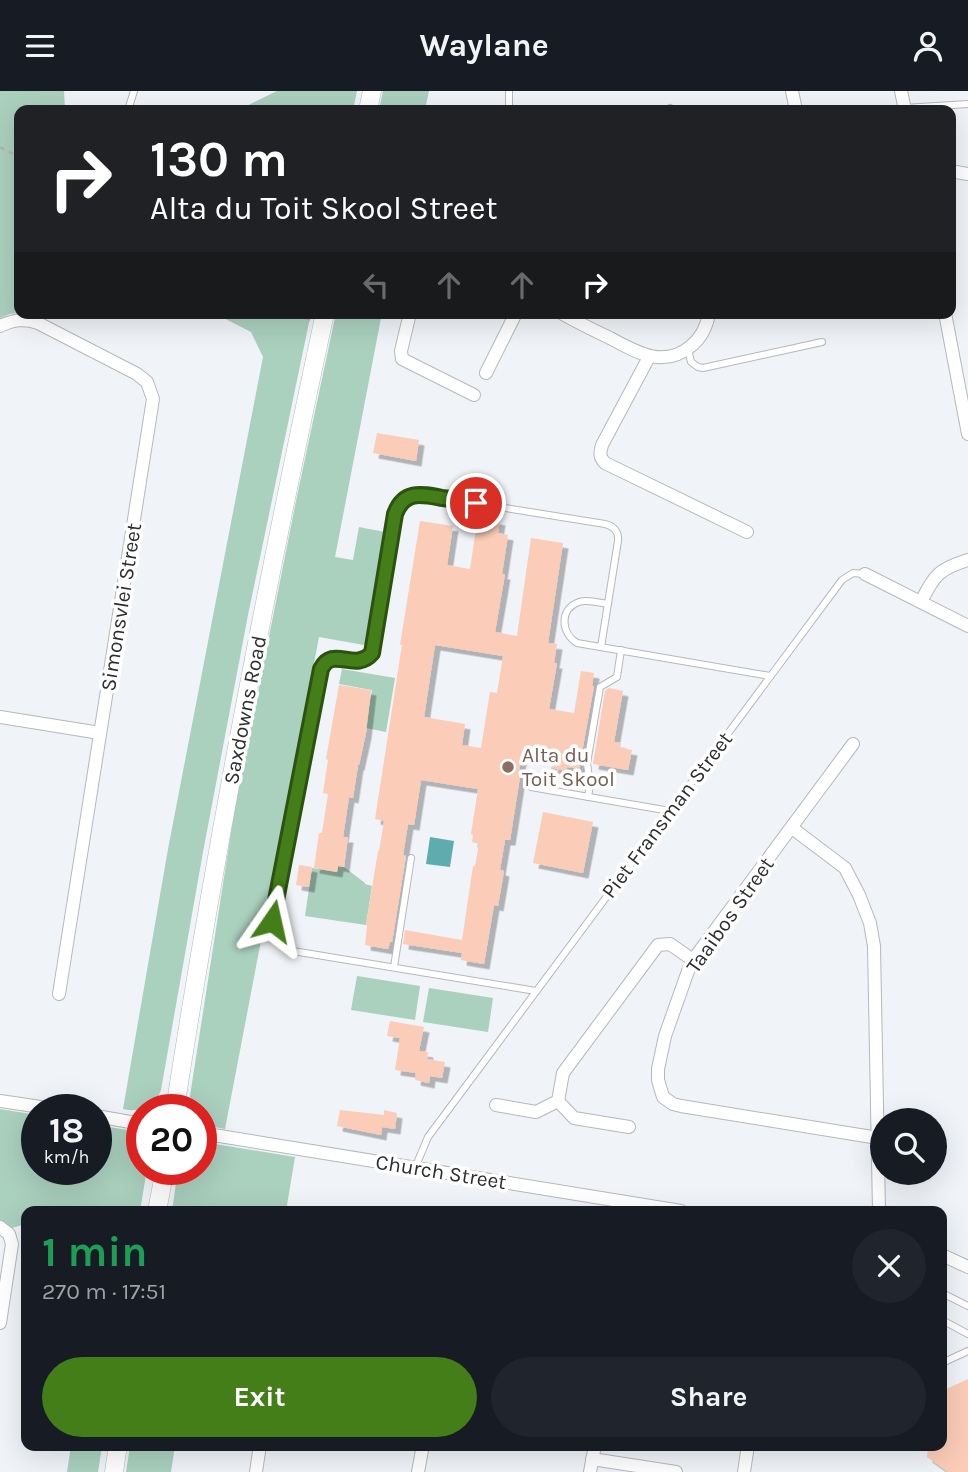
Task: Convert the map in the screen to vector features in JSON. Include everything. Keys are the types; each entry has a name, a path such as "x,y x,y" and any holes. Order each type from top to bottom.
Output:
{"street":[{"name":"Saxdowns Road","path":"177,1094 212,883 272,563 324,319"},
{"path":"409,319 401,351 402,359 474,395"},
{"path":"486,373 513,319"},
{"path":"573,319 640,354 665,358 688,349 705,329 708,319"},
{"path":"946,319 965,398 968,434"},
{"name":"Simonsvlei Street","path":"0,326 17,320 38,323 137,374 147,382 152,393 153,405 59,994"},
{"path":"649,356 602,445 602,460 747,532"},
{"path":"921,602 941,571 968,560"},
{"name":"Piet Fransman Street","path":"865,574 968,626"},
{"path":"0,717 100,733"},
{"name":"Taaibos Street","path":"853,744 693,960 665,1036 658,1080 663,1097 673,1104 870,1137"},
{"path":"792,828 845,869 870,923 874,946 877,1108"},
{"path":"558,1101 563,1073 655,948 670,944 693,960"},
{"path":"0,1101 21,1104"},
{"path":"496,1105 536,1112 558,1101"},
{"path":"558,1101 575,1118 629,1127"},
{"name":"Church Street","path":"217,1136 627,1206"},
{"path":"158,1206 162,1185"},
{"path":"879,1185 879,1206"},
{"path":"0,1227 9,1234 12,1244 0,1323"},
{"path":"947,1257 968,1267"},
{"path":"114,1472 117,1451"},
{"path":"256,1472 259,1451"},
{"path":"418,1472 422,1451"},
{"path":"744,1472 747,1451"},
{"path":"593,1459 676,1472"}],"lane":[{"path":"688,349 691,362 703,367 822,342"},
{"path":"536,991 293,951 279,941 272,921 321,669 330,659 359,661 367,659 372,653 395,514 397,507 406,498 424,495 610,525 616,530 618,537 601,647"},
{"name":"Piet Fransman Street","path":"415,1168 428,1137 842,580 853,573 865,574"},
{"path":"608,604 585,600 569,608 564,619 566,631 572,640 770,676"},
{"path":"588,797 590,785 587,763 600,687 617,677 621,650"},
{"path":"531,787 670,811"},
{"path":"394,967 411,858"},
{"path":"947,1296 968,1306"},
{"path":"947,1323 968,1334"},
{"path":"947,1361 968,1351"}],"green space":[{"path":"0,91 64,91 65,105 14,105 14,314 0,318"},
{"path":"277,91 357,91 354,105 248,105"},
{"path":"383,91 429,91 426,105 380,105"},
{"path":"226,319 310,319 248,615 161,1090 159,1094 126,1094 126,1109 123,1109 168,849 263,357 251,332"},
{"path":"335,319 381,319 335,557 353,560 359,527 385,532 368,640 364,645 319,637 225,1129 217,1128 217,1094 190,1094 234,813"},
{"path":"342,669 395,678 386,732 366,728 372,690 339,684"},
{"path":"338,866 344,867 365,884 372,886 366,925 305,916 312,868 337,872"},
{"path":"357,976 420,986 415,1020 351,1010"},
{"path":"429,988 493,998 488,1032 423,1022"},
{"path":"0,1109 21,1112 21,1185 112,1185 112,1128 126,1130 126,1185 144,1185 141,1206 21,1206 21,1225 12,1228 0,1220"},
{"path":"217,1144 295,1157 287,1206 173,1206 176,1185 217,1185"},
{"path":"70,1451 101,1451 98,1472 67,1472"},
{"path":"129,1451 174,1451 171,1472 126,1472"}],"water":[{"path":"430,837 454,841 450,867 426,864"}],"building":[{"path":"377,433 419,440 416,461 373,453"},
{"path":"488,518 500,520 498,533 508,535 502,574 505,574 495,632 517,636 531,538 563,543 548,643 557,644 554,663 557,663 549,709 574,713 581,671 594,673 594,686 579,769 567,767 566,771 552,768 553,765 546,764 547,758 522,754 510,840 505,840 500,870 504,871 498,906 494,905 484,964 461,960 462,953 403,944 405,930 462,940 479,844 472,842 471,834 478,789 421,780 414,825 408,824 403,855 406,856 392,942 388,949 365,945 384,821 375,819 420,521 453,526 447,565 470,569 476,529 486,531","holes":["435,645 503,656 497,693 490,692 481,748 462,745 465,724 424,717"]},
{"path":"339,685 371,690 366,733 353,798 349,797 343,837 348,837 344,867 338,866 337,872 314,868 328,794 323,793 326,759"},
{"path":"609,688 623,691 614,742 621,743 620,748 632,750 628,770 593,764 605,691"},
{"path":"543,812 593,822 583,873 533,863"},
{"path":"299,865 312,867 309,887 296,885"},
{"path":"390,1021 424,1027 419,1051 428,1052 427,1059 445,1062 442,1078 430,1076 429,1083 415,1080 416,1073 395,1070 400,1038 387,1036"},
{"path":"340,1110 384,1115 384,1110 397,1113 395,1129 382,1127 381,1135 337,1126"},
{"path":"968,1379 968,1472 948,1472 927,1457 928,1451 947,1451 947,1389"}],"place":[{"name":"Alta du Toit Skool","path":"508,767"}],"route":[{"path":"272,921 321,669 330,659 359,661 367,659 372,653 397,507 406,498 418,494 476,503"}]}
